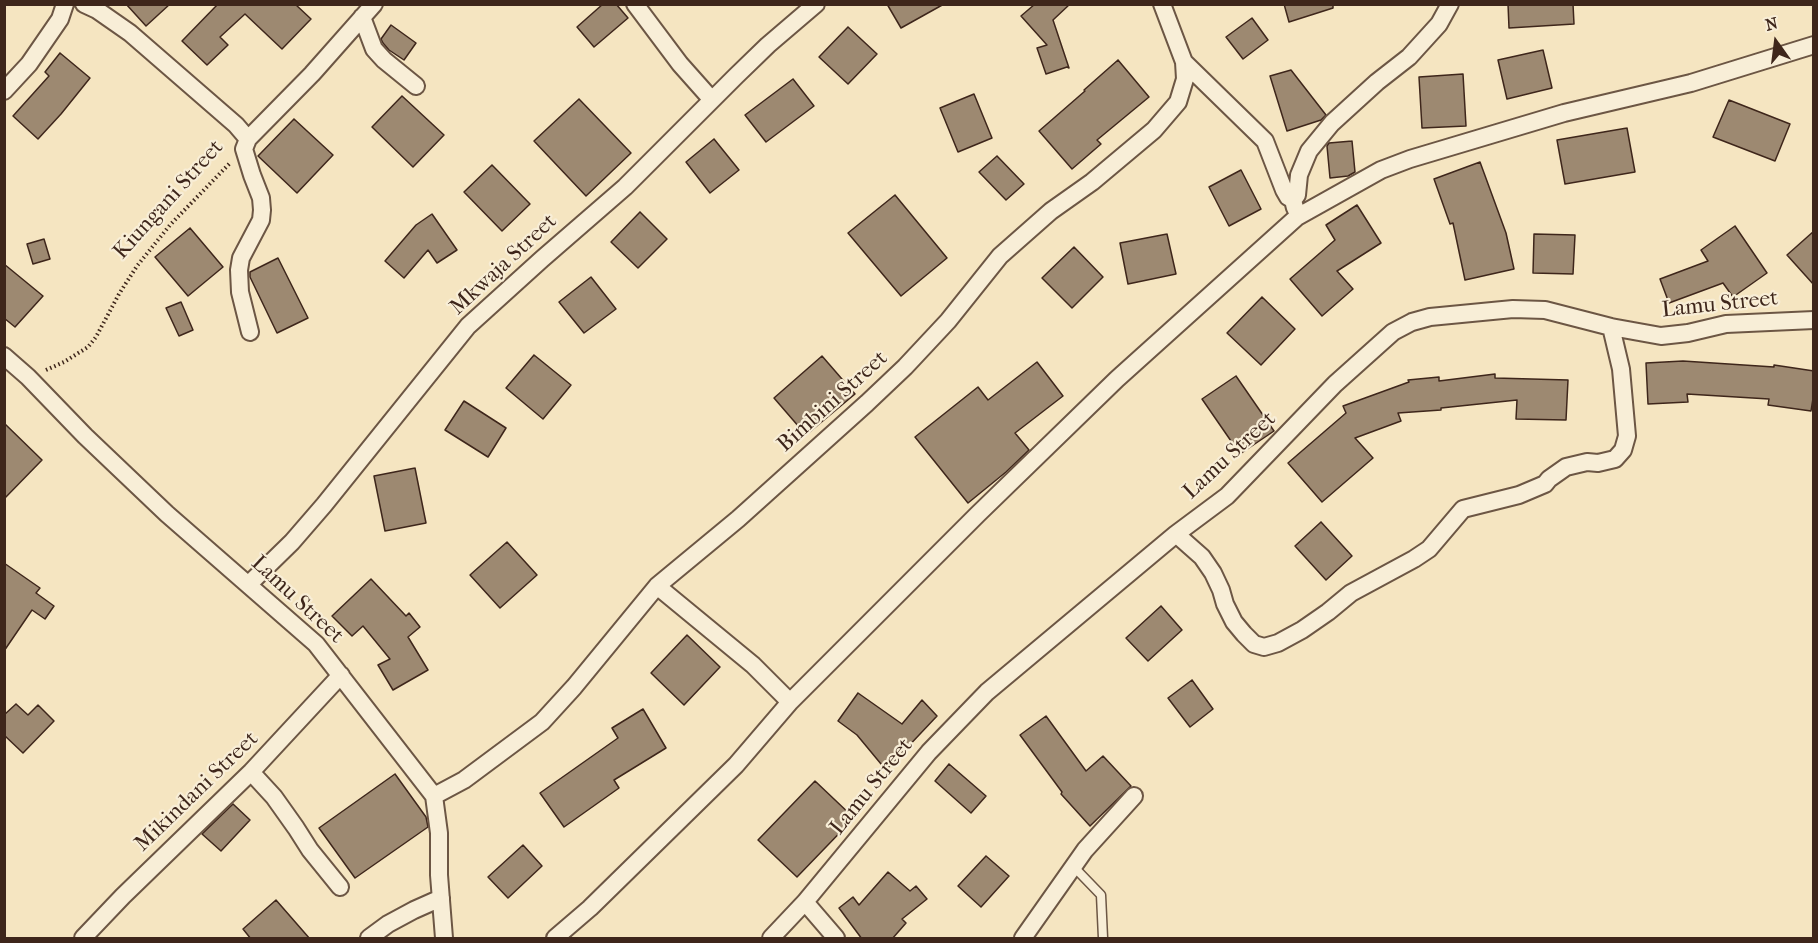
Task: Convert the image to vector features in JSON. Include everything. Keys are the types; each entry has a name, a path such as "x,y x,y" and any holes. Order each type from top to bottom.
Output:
{"street":[{"path":"4,91 29,64 60,19 65,4"},
{"path":"84,4 98,10 130,33 236,124 246,144"},
{"name":"Kiungani Street","path":"250,332 240,292 239,270 241,258 261,219 262,210 261,198 252,175 246,144 374,4"},
{"path":"635,4 680,63 712,100"},
{"name":"Mkwaja Street","path":"249,584 292,542 324,505 468,326 625,187 768,45 816,4"},
{"name":"Bimbini Street","path":"434,796 464,780 542,722 574,687 657,586 738,519 890,382 948,321 1000,256 1051,211 1092,182 1154,130 1178,102 1185,79 1184,62 1162,4"},
{"path":"1293,200 1298,195 1299,175 1309,151 1326,130 1377,82 1409,57 1439,24 1450,4"},
{"path":"362,17 374,49 416,86"},
{"path":"555,939 590,908 736,765 790,702 1117,379 1297,218 1381,170 1410,159 1564,113 1691,83 1814,45"},
{"path":"1184,62 1265,141 1284,190 1293,200 1297,218"},
{"name":"Lamu Street","path":"771,939 805,902 929,752 987,692 1176,534 1227,496 1335,384 1393,332 1412,322 1430,317 1488,311 1545,310 1611,327 1661,336 1688,333 1726,324 1814,320"},
{"path":"1176,534 1202,557 1213,573 1234,622 1244,634 1254,644 1264,647 1278,643 1329,612 1351,593 1407,564 1429,549 1463,509 1519,495 1545,484 1566,467 1615,459 1623,450 1627,436 1621,369 1611,327"},
{"name":"Lamu Street","path":"4,356 167,514 316,644 434,796 439,833 444,939"},
{"path":"657,586 753,665 790,702"},
{"name":"Mikindani Street","path":"83,939 123,896 251,772 341,675"},
{"path":"251,772 274,797 310,850 340,887"},
{"path":"1023,939 1085,850 1134,796"},
{"path":"369,939 388,924 441,898"},
{"path":"805,902 836,939"}],"lane":[{"path":"1073,866 1101,895 1103,939"}],"path":[{"name":"Kiungani Street","path":"28,377 64,362 88,347 137,266 171,225 246,144"}],"building":[{"path":"126,4 170,4 146,26"},
{"path":"218,4 295,4 311,19 282,49 245,14 220,37 228,45 207,65 182,41"},
{"path":"603,4 616,4 628,18 594,47 577,27"},
{"path":"887,4 944,4 901,28"},
{"path":"1035,4 1070,4 1053,20 1069,68 1046,74 1037,48 1047,45 1021,16"},
{"path":"1284,4 1333,4 1333,8 1289,22"},
{"path":"1508,4 1573,4 1574,24 1509,28"},
{"path":"1252,18 1268,40 1243,59 1226,37"},
{"path":"391,25 416,43 404,60 389,50 381,39"},
{"path":"848,27 877,54 848,84 819,57"},
{"path":"1543,50 1552,88 1507,99 1498,60"},
{"path":"60,53 90,78 38,139 13,116 49,76 45,72"},
{"path":"1118,60 1149,97 1097,140 1101,144 1072,169 1039,131"},
{"path":"1291,70 1326,115 1321,120 1287,131 1270,76"},
{"path":"1463,74 1466,126 1422,128 1419,77"},
{"path":"793,79 814,106 766,142 745,115"},
{"path":"974,94 992,138 958,152 940,108"},
{"path":"402,96 444,135 413,167 372,127"},
{"path":"579,99 631,153 586,196 534,141"},
{"path":"1729,100 1790,124 1775,161 1713,137"},
{"path":"294,119 333,155 297,193 258,156"},
{"path":"1627,128 1635,172 1565,184 1557,140"},
{"path":"714,139 739,170 710,193 686,162"},
{"path":"1352,141 1355,172 1348,176 1330,178 1327,146 1329,143"},
{"path":"997,156 1024,184 1006,200 979,172"},
{"path":"1480,162 1506,233 1514,269 1465,280 1453,223 1450,224 1434,179"},
{"path":"492,165 530,204 502,231 464,192"},
{"path":"1241,170 1261,209 1229,226 1209,187"},
{"path":"895,195 947,258 901,296 848,233"},
{"path":"1357,205 1381,243 1337,271 1353,289 1322,316 1290,279 1335,240 1326,225"},
{"path":"640,212 667,239 638,268 611,242"},
{"path":"432,214 457,250 437,263 428,250 404,278 385,261 416,225"},
{"path":"1735,226 1767,273 1733,297 1723,283 1669,303 1660,279 1708,261 1701,250"},
{"path":"190,228 223,267 188,296 155,257"},
{"path":"1814,231 1814,285 1787,255"},
{"path":"1167,234 1176,274 1128,284 1120,243"},
{"path":"1534,234 1575,235 1573,274 1533,273"},
{"path":"44,239 50,259 33,264 27,244"},
{"path":"1074,247 1103,277 1072,308 1042,278"},
{"path":"278,258 308,318 277,333 250,277 250,272"},
{"path":"4,264 43,296 15,327 4,318"},
{"path":"591,277 616,309 584,333 559,302"},
{"path":"1262,297 1295,329 1261,365 1227,333"},
{"path":"181,302 193,330 179,336 166,308"},
{"path":"534,355 571,385 543,419 506,388"},
{"path":"822,356 855,394 806,435 774,398"},
{"path":"1683,361 1774,367 1774,365 1814,371 1811,411 1768,405 1769,399 1687,394 1688,402 1648,404 1646,363"},
{"path":"1037,362 1063,396 1015,433 1029,450 968,503 915,437 978,387 988,400"},
{"path":"1495,374 1495,378 1568,380 1566,420 1516,419 1517,400 1398,413 1401,421 1355,438 1373,458 1322,502 1288,463 1346,413 1343,406 1409,382 1408,380 1439,377 1439,381"},
{"path":"1236,376 1274,431 1240,454 1202,399"},
{"path":"464,401 506,428 488,457 445,430"},
{"path":"4,423 42,460 4,499"},
{"path":"415,468 426,523 385,531 374,476"},
{"path":"1321,522 1352,556 1326,580 1295,546"},
{"path":"507,542 537,575 500,608 470,575"},
{"path":"4,563 40,588 36,593 54,606 45,619 32,610 4,651"},
{"path":"371,579 406,616 409,613 420,627 408,637 428,670 393,690 378,665 390,659 363,626 352,636 332,616"},
{"path":"1161,606 1182,630 1148,661 1126,638"},
{"path":"687,635 720,667 684,705 651,673"},
{"path":"1192,680 1213,709 1190,727 1168,698"},
{"path":"858,693 902,724 922,700 937,716 886,770 857,735 838,721"},
{"path":"16,704 28,715 38,705 54,721 23,753 4,735 4,715"},
{"path":"643,709 666,748 614,780 619,788 564,827 540,793 618,738 612,728"},
{"path":"1046,716 1086,771 1103,756 1131,786 1090,826 1061,794 1062,792 1020,735"},
{"path":"949,764 986,796 971,813 935,781"},
{"path":"395,774 426,817 428,827 355,878 319,828"},
{"path":"815,781 854,818 797,877 758,840"},
{"path":"233,804 250,820 221,851 202,834"},
{"path":"523,845 542,866 508,898 488,877"},
{"path":"986,856 1009,876 981,907 958,886"},
{"path":"888,872 910,891 916,886 927,899 902,919 906,923 892,939 862,939 839,908 853,897 859,905"},
{"path":"276,900 310,939 251,939 243,929"}]}
